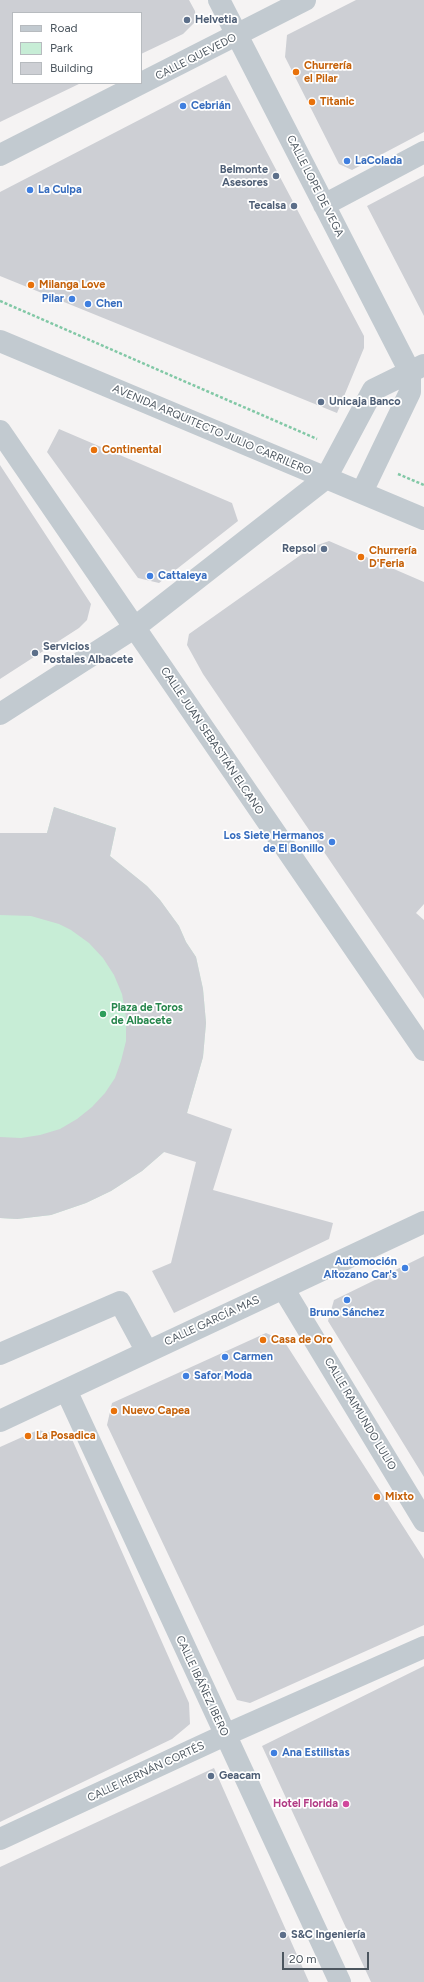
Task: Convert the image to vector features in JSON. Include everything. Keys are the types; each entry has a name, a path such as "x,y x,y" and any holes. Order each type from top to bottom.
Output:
{"street":[{"name":"CALLE LOPE DE VEGA","path":"219,0 324,205 417,369"},
{"name":"CALLE QUEVEDO","path":"142,84 305,0"},
{"name":"CALLE QUEVEDO","path":"0,155 141,84"},
{"path":"324,205 424,152"},
{"name":"AVENIDA ARQUITECTO JULIO CARRILERO","path":"0,341 424,519"},
{"path":"0,714 134,628 326,478 373,390 417,369"},
{"path":"362,492 410,392 417,369"},
{"name":"CALLE JUAN SEBASTIÁN ELCANO","path":"0,431 424,1050"},
{"name":"CALLE GARCÍA MAS","path":"0,1421 424,1222"},
{"name":"CALLE RAIMUNDO LULIO","path":"283,1288 424,1520"},
{"path":"0,1354 120,1302 147,1352"},
{"name":"CALLE IBÁÑEZ IBERO","path":"66,1390 340,1982"},
{"name":"CALLE HERNÁN CORTÉS","path":"0,1839 225,1735 424,1646"}],"path":[{"path":"0,301 341,450"},
{"path":"376,465 424,485"}],"green space":[{"name":"Plaza de Toros de Albacete","path":"54,807 116,828 110,856 147,886 160,900 179,926 186,942 196,957 203,989 206,1023 203,1057 187,1113 164,1152 142,1171 111,1191 86,1203 51,1215 17,1219 0,1218 0,834 47,833"}],"building":[{"path":"0,0 189,0 195,11 196,21 183,34 142,54 142,12 12,12 12,84 79,84 0,122"},
{"path":"356,0 424,0 424,132 352,170 339,164 285,57 287,35"},
{"path":"226,75 364,336 364,348 337,413 0,276 0,192"},
{"path":"424,176 424,316 367,206"},
{"path":"59,429 232,503 238,521 159,583 138,578 47,452"},
{"path":"0,465 91,604 87,620 79,628 0,679"},
{"path":"329,541 424,582 424,904 416,913 424,920 424,999 203,674 187,645 189,634 312,547"},
{"name":"Plaza de Toros de Albacete","path":"54,807 116,828 110,856 147,886 160,900 179,926 186,942 196,957 203,989 206,1023 203,1057 187,1113 232,1129 213,1190 333,1223 329,1239 174,1313 152,1271 171,1263 196,1162 164,1152 142,1171 111,1191 86,1203 51,1215 17,1219 0,1218 0,1137 21,1138 40,1135 60,1129 77,1119 92,1107 105,1093 115,1078 126,1041 126,1017 122,994 114,975 103,958 89,943 71,930 59,924 31,916 0,915 0,833 47,833"},
{"path":"424,1256 424,1477 328,1321 334,1300"},
{"path":"266,1333 284,1341 424,1559 424,1625 250,1703 237,1700 107,1425 112,1403"},
{"path":"38,1430 71,1437 189,1703 190,1724 172,1739 0,1822 0,1447"},
{"path":"424,1666 424,1982 371,1982 262,1746"},
{"path":"214,1768 309,1982 0,1982 0,1867"}],"place":[{"name":"Helvetia","path":"187,20"},
{"name":"Churrería el Pilar","path":"296,72"},
{"name":"Titanic","path":"312,102"},
{"name":"Cebrián","path":"183,106"},
{"name":"LaColada","path":"347,161"},
{"name":"Belmonte Asesores","path":"276,176"},
{"name":"La Culpa","path":"30,190"},
{"name":"Tecalsa","path":"294,206"},
{"name":"Milanga Love","path":"31,285"},
{"name":"Pilar","path":"72,299"},
{"name":"Chen","path":"88,304"},
{"name":"Unicaja Banco","path":"321,402"},
{"name":"Continental","path":"94,450"},
{"name":"Repsol","path":"324,549"},
{"name":"Churrería D'Feria","path":"361,557"},
{"name":"Cattaleya","path":"150,576"},
{"name":"Servicios Postales Albacete","path":"35,653"},
{"name":"Los Siete Hermanos de El Bonillo","path":"332,842"},
{"name":"Plaza de Toros de Albacete","path":"103,1014"},
{"name":"Automoción Altozano Car's","path":"405,1268"},
{"name":"Bruno Sánchez","path":"347,1300"},
{"name":"Casa de Oro","path":"263,1340"},
{"name":"Carmen","path":"225,1357"},
{"name":"Safor Moda","path":"186,1376"},
{"name":"Nuevo Capea","path":"114,1411"},
{"name":"La Posadica","path":"28,1436"},
{"name":"Mixto","path":"377,1497"},
{"name":"Ana Estilistas","path":"274,1753"},
{"name":"Geacam","path":"211,1776"},
{"name":"Hotel Florida","path":"346,1804"},
{"name":"S&C Ingeniería","path":"283,1935"}]}
